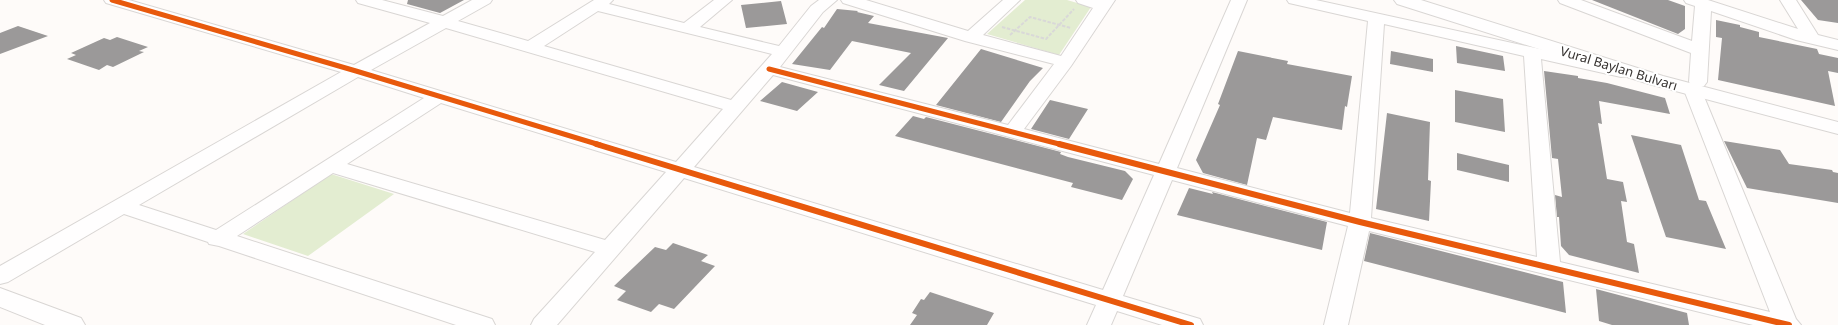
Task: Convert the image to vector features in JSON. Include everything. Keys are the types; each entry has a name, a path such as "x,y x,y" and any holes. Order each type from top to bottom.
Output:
{"main road":[{"name":"Vural Baylan Bulvarı","path":"1403,0 1656,80 1696,86 1838,118"},
{"name":"Vural Baylan Bulvarı","path":"1432,0 1642,67 1696,86 1838,128"},
{"path":"0,297 72,325"}],"street":[{"path":"112,0 356,71 680,169 801,208 1191,325"},
{"path":"364,0 445,22 736,107"},
{"path":"0,276 356,71 484,0"},
{"path":"688,28 724,0"},
{"path":"543,325 736,107 818,9 829,0"},
{"path":"849,0 971,37 1065,62"},
{"path":"971,37 1012,0"},
{"path":"1099,325 1240,0"},
{"path":"1295,0 1656,80"},
{"path":"1566,0 1700,50"},
{"path":"1788,0 1812,39"},
{"path":"1788,325 1696,86 1700,50 1697,2 1812,39 1838,45"},
{"path":"530,47 601,3 688,28 783,52"},
{"path":"1012,132 1065,62 1105,3"},
{"path":"1079,4 1105,3"},
{"path":"1336,325 1360,222 1376,18"},
{"path":"1532,53 1549,268"},
{"path":"769,69 1360,222 1788,325"},
{"path":"217,238 439,96"},
{"path":"330,166 610,249"},
{"path":"121,206 483,325"}],"path":[{"path":"997,26 1046,39 1079,4"},
{"path":"1010,36 1030,17 1076,30"}],"green space":[{"path":"1025,0 1067,0 1091,7 1059,55 987,34"},
{"path":"331,174 394,194 308,256 243,234"}],"building":[{"path":"408,0 464,0 440,13 407,4"},
{"path":"1592,0 1668,0 1685,6 1685,29 1678,34"},
{"path":"1801,0 1838,0 1838,23 1818,20"},
{"path":"781,1 787,24 746,28 741,5"},
{"path":"837,9 858,11 857,12 874,16 868,23 948,38 904,91 879,85 911,53 852,41 830,70 792,64 822,27 824,28"},
{"path":"1716,20 1740,25 1740,27 1759,32 1759,37 1817,49 1819,54 1838,58 1838,73 1828,71 1835,106 1718,80 1722,38 1716,37"},
{"path":"18,26 48,36 0,54 0,33"},
{"path":"117,37 148,47 139,51 144,52 113,67 107,65 99,70 67,59 76,55 71,53 104,38 110,40"},
{"path":"1456,46 1503,56 1505,71 1457,63"},
{"path":"981,49 1043,68 1030,81 1001,122 936,105"},
{"path":"1238,51 1288,61 1287,64 1352,76 1347,107 1345,106 1342,130 1273,117 1266,140 1257,138 1247,185 1203,173 1196,160 1220,105 1218,104"},
{"path":"1391,51 1433,59 1433,72 1390,64"},
{"path":"1544,71 1578,76 1578,78 1607,83 1665,98 1670,114 1599,101 1602,124 1598,123 1607,179 1623,182 1627,202 1621,201 1627,242 1634,244 1639,273 1569,255 1561,246 1559,217 1557,217 1555,195 1562,197 1558,159 1552,158"},
{"path":"782,82 818,92 797,111 760,101"},
{"path":"1455,90 1503,99 1505,132 1455,122"},
{"path":"1050,100 1088,109 1069,139 1031,129"},
{"path":"1387,113 1430,122 1428,180 1431,181 1429,221 1376,209"},
{"path":"913,116 924,119 926,117 1061,152 1060,154 1068,157 1125,171 1133,179 1122,200 1071,187 1073,183 895,136"},
{"path":"1631,135 1681,145 1699,200 1706,201 1726,249 1666,237"},
{"path":"1724,141 1780,150 1789,164 1832,170 1833,172 1838,173 1838,203 1747,188"},
{"path":"1457,153 1509,165 1509,182 1457,170"},
{"path":"1189,188 1213,194 1212,192 1327,222 1322,250 1177,215"},
{"path":"1370,233 1563,282 1566,313 1364,261"},
{"path":"673,243 708,255 701,261 715,266 674,309 659,304 651,312 617,300 626,291 614,286 655,247 666,250"},
{"path":"1596,289 1687,313 1689,325 1612,325 1599,321"},
{"path":"930,292 994,313 987,325 910,325 917,315 912,313 921,299 924,300"}],"cycle path":[{"path":"112,0 356,71 1191,325"},
{"path":"769,69 1360,222 1789,325"}]}
